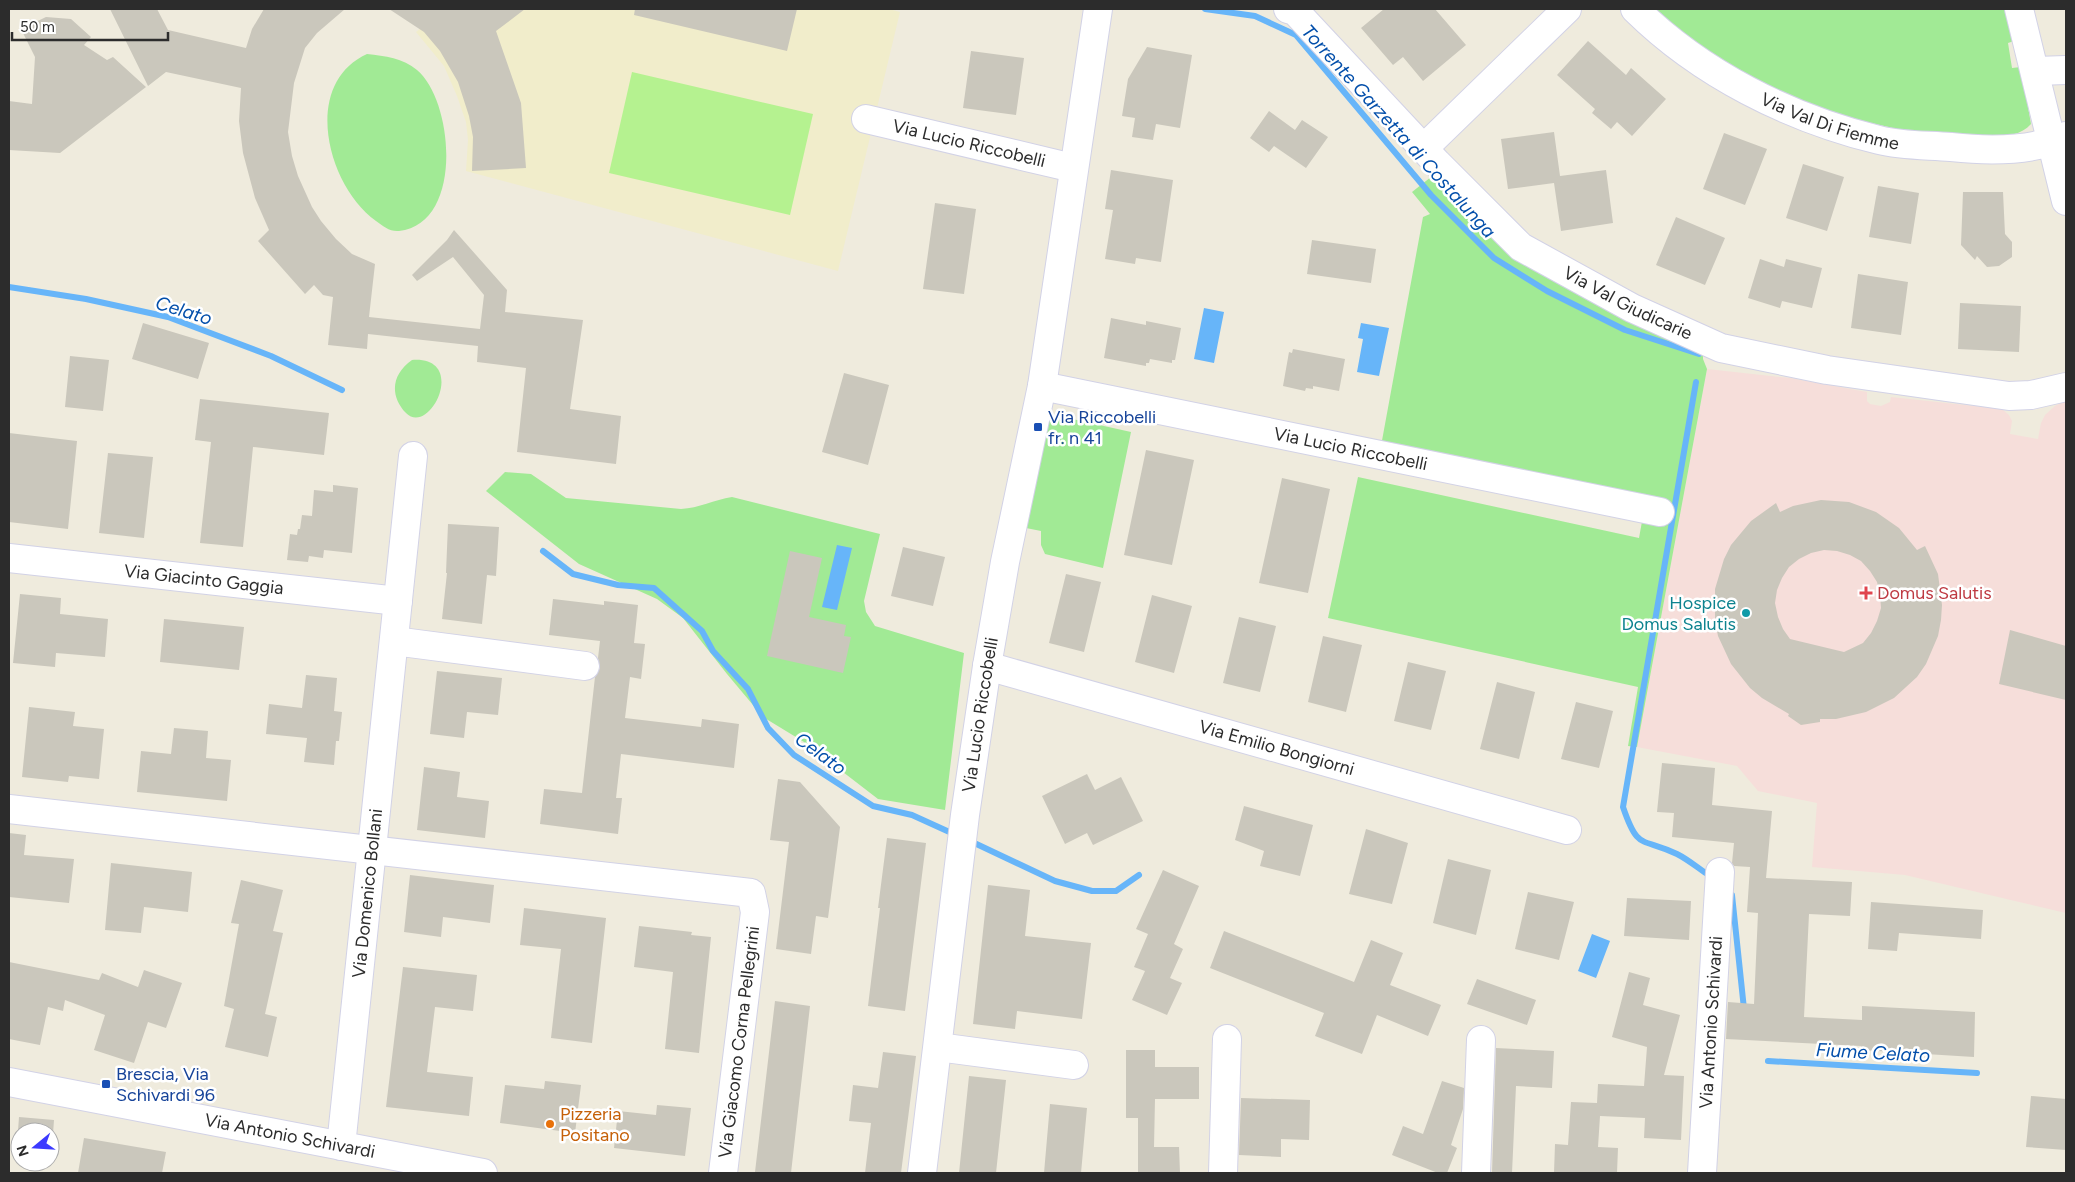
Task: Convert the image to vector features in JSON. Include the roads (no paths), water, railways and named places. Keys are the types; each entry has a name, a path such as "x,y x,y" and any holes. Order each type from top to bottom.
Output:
{"street":[{"name":"Via Lucio Riccobelli","path":"922,1173 965,815 987,666 1005,562 1042,386 1098,9"},
{"name":"Via Val Giudicarie","path":"1288,9 1295,11 1424,148 1521,246 1632,308 1722,348 1827,370 2009,396 2031,395 2066,387"},
{"path":"1424,148 1567,9"},
{"name":"Via Val Di Fiemme","path":"1635,9 1656,29 1706,67 1769,101 1823,123 1880,141 1977,150 2035,146 2060,139"},
{"path":"2019,9 2036,71 2060,139 2066,201"},
{"path":"2036,71 2066,70"},
{"name":"Via Lucio Riccobelli","path":"866,119 1073,168"},
{"name":"Via Lucio Riccobelli","path":"1042,386 1660,512"},
{"name":"Via Domenico Bollani","path":"341,1146 413,456"},
{"name":"Via Giacinto Gaggia","path":"9,558 398,601"},
{"path":"394,642 585,666"},
{"name":"Via Emilio Bongiorni","path":"987,666 1568,830"},
{"path":"9,809 373,851"},
{"name":"Via Giacomo Corna Pellegrini","path":"373,851 751,893 755,912 723,1173"},
{"name":"Via Antonio Schivardi","path":"1702,1173 1720,872"},
{"path":"1223,1173 1227,1039"},
{"path":"1476,1173 1480,1040"},
{"path":"938,1047 1074,1065"},
{"name":"Via Antonio Schivardi","path":"9,1082 483,1173"}],"water":[{"path":"1204,308 1224,312 1214,363 1194,359"},
{"path":"1361,323 1389,328 1379,376 1357,372 1363,339 1358,338"},
{"path":"837,545 852,548 837,610 822,607"},
{"path":"1592,934 1610,941 1596,978 1578,971"}],"waterway":[{"name":"Torrente Garzetta di Costalunga","path":"1205,9 1255,16 1296,35 1431,195 1494,258 1547,291 1625,330 1699,354"},
{"name":"Celato","path":"9,287 86,299 168,317 271,356 342,390"},
{"name":"Torrente Garzetta di Costalunga","path":"1696,382 1623,807 1633,831 1642,841 1677,854 1710,876"},
{"name":"Celato","path":"543,551 573,574 618,585 654,588 702,631 713,651 748,689 768,728 794,755 873,806 912,815 956,835"},
{"name":"Celato","path":"968,840 1055,881 1092,891 1116,891 1139,875"},
{"name":"Torrente Garzetta di Costalunga","path":"1732,895 1744,1009"},
{"name":"Fiume Celato","path":"1768,1061 1977,1073"}],"place":[{"name":"Via Riccobelli fr. n 41","path":"1038,427"},
{"name":"Domus Salutis","path":"1866,593"},
{"name":"Hospice Domus Salutis","path":"1746,613"},
{"name":"Brescia, Via Schivardi 96","path":"106,1084"},
{"name":"Pizzeria Positano","path":"550,1124"}]}
